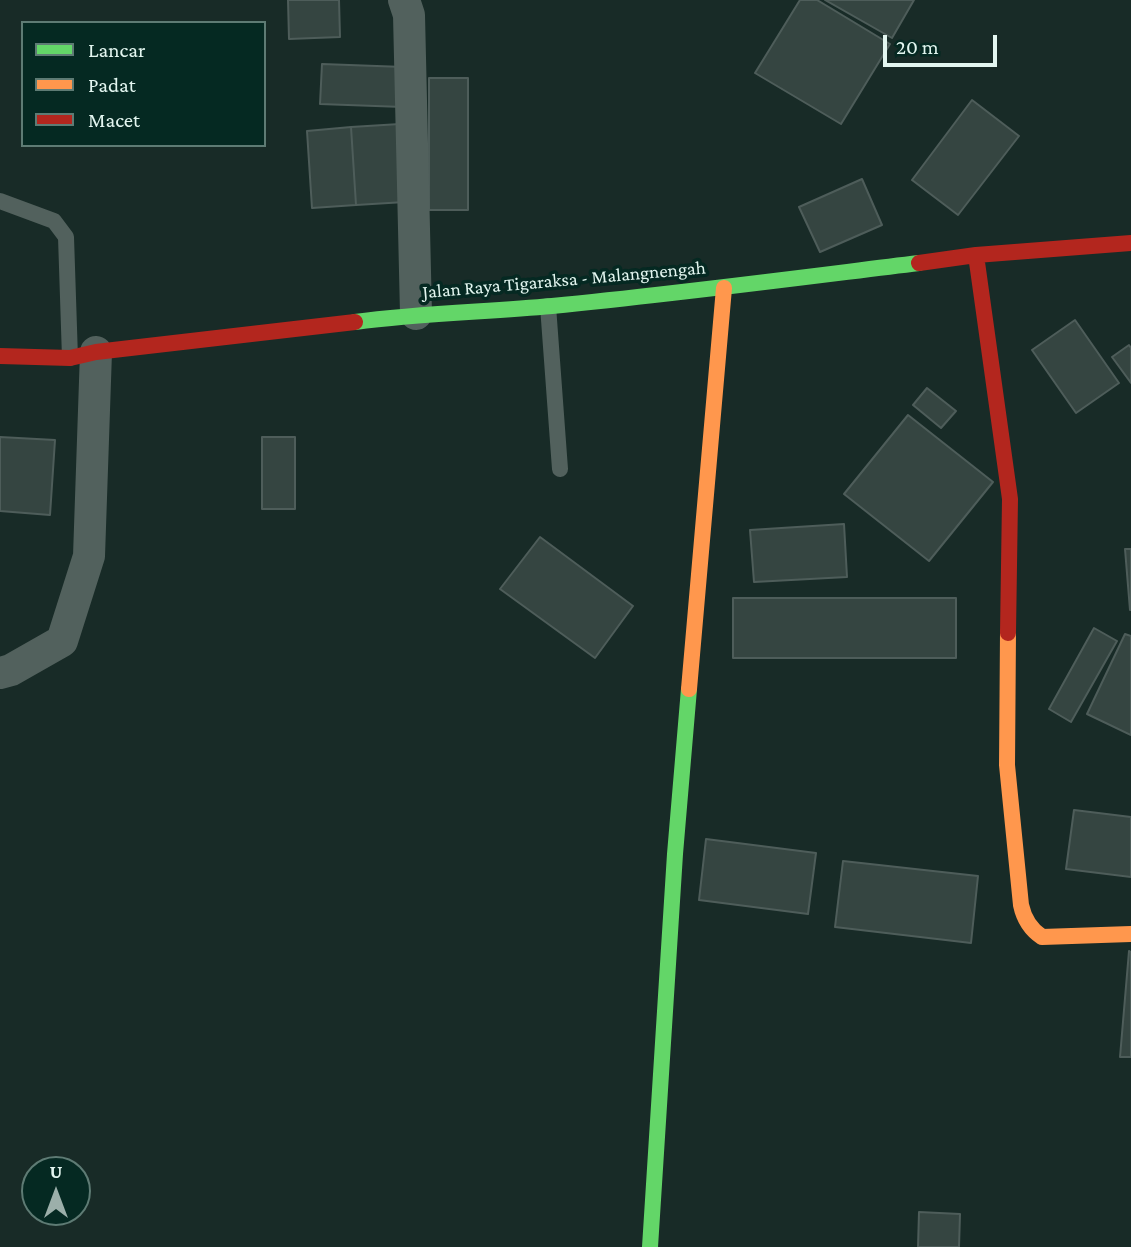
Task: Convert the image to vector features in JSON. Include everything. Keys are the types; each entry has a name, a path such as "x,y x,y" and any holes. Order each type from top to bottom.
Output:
{"street":[{"path":"404,0 409,15 416,314"},
{"name":"Jalan Raya Tigaraksa - Malangnengah","path":"0,356 83,355 416,314 548,306 724,288 976,255 1131,243"},
{"path":"976,255 1010,499 1007,765 1021,905 1028,925 1034,933 1042,937 1131,934"},
{"path":"650,1247 675,854 724,288"},
{"path":"0,673 11,670 62,641 89,556 83,355"}],"lane":[{"path":"0,201 54,221 66,237 83,355"},
{"path":"548,306 560,469"}],"building":[{"path":"288,0 339,0 340,37 289,39"},
{"path":"800,0 817,0 890,44 841,124 755,73"},
{"path":"825,0 914,0 892,38"},
{"path":"322,64 404,67 403,107 320,104"},
{"path":"429,78 468,78 468,210 429,210"},
{"path":"972,100 1019,136 958,215 912,180"},
{"path":"400,124 405,202 356,205 351,127"},
{"path":"351,127 356,205 312,208 307,131"},
{"path":"862,179 882,225 820,252 799,207"},
{"path":"1075,320 1119,383 1076,413 1032,350"},
{"path":"1129,345 1131,348 1131,383 1112,357"},
{"path":"927,388 956,411 941,428 913,405"},
{"path":"908,415 993,482 929,561 844,494"},
{"path":"0,437 55,440 50,515 0,511"},
{"path":"262,437 295,437 295,509 262,509"},
{"path":"844,524 847,577 754,582 750,530"},
{"path":"540,537 633,606 595,658 500,589"},
{"path":"1125,549 1131,549 1131,610 1130,610"},
{"path":"733,598 956,598 956,658 733,658"},
{"path":"1094,628 1117,641 1071,722 1049,709"},
{"path":"1125,634 1131,636 1131,735 1087,714"},
{"path":"1074,810 1131,817 1131,877 1066,869"},
{"path":"706,839 816,853 808,914 699,900"},
{"path":"843,861 978,876 971,943 835,927"},
{"path":"1129,951 1131,1057 1120,1057"},
{"path":"919,1212 960,1214 959,1247 918,1247"}],"traffic: fast":[{"path":"355,322 598,301 919,263"},
{"path":"650,1247 675,854 689,689"}],"traffic: slow":[{"path":"689,689 724,288"},
{"path":"1008,633 1007,765 1024,915 1031,927 1042,937 1131,934"}],"traffic: jam":[{"path":"919,263 976,255 1131,243"},
{"path":"976,255 1010,499 1008,633"},
{"path":"0,356 70,358 96,352 355,322"}]}
